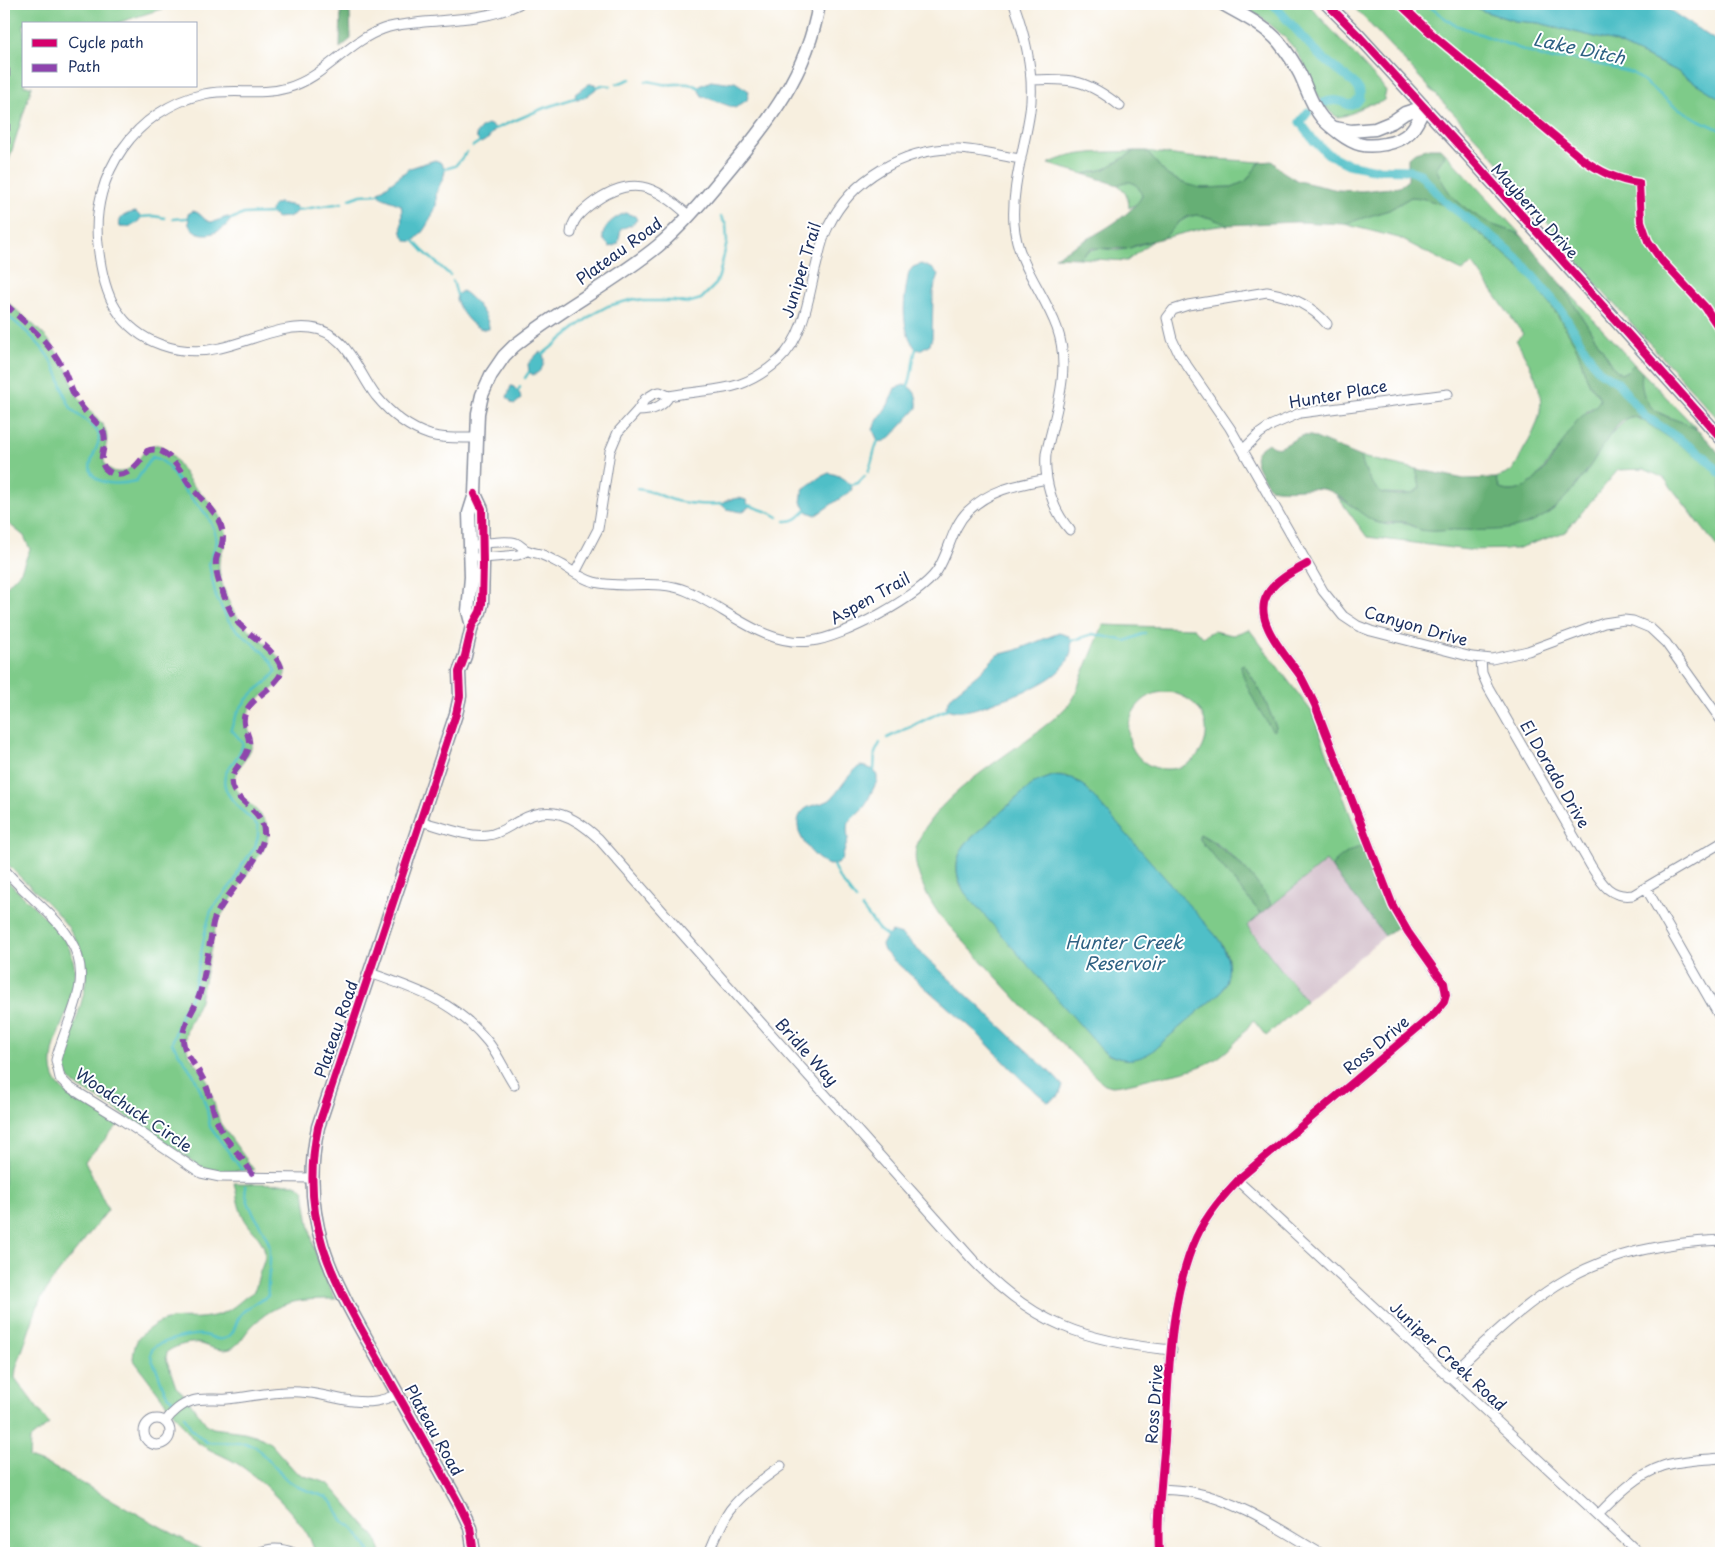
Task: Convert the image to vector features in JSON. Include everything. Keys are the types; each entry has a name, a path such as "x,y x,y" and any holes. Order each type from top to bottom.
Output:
{"street":[{"path":"476,438 431,435 421,432 400,419 376,395 348,350 332,336 315,328 289,328 219,348 198,351 166,348 147,338 121,316 112,299 98,247 97,218 100,198 107,177 123,148 144,125 177,104 216,92 272,92 289,88 303,82 365,38 385,28 403,24 479,18 519,4"},
{"name":"Plateau Road","path":"472,626 468,611 471,551 469,513 475,494 478,413 482,395 491,375 506,353 523,339 658,246 689,216 761,131 777,109 802,63 812,34 819,4"},
{"path":"1014,4 1032,80 1030,113 1014,203 1014,233 1024,266 1056,326 1063,358 1060,393 1046,454 1047,479 1059,515 1070,530"},
{"path":"1222,4 1259,25 1277,40 1296,66 1317,111 1326,122 1350,141 1359,145 1374,146 1390,143 1412,132 1424,107"},
{"name":"Mayberry Drive","path":"1327,4 1424,107 1721,438"},
{"path":"1032,80 1067,79 1083,83 1103,93 1120,106"},
{"path":"1333,128 1351,131 1375,129 1392,122 1405,113 1424,107"},
{"name":"Juniper Trail","path":"575,573 598,529 610,451 624,425 638,411 641,403 650,395 660,392 669,396 732,388 752,380 780,359 794,340 803,319 823,239 832,219 845,200 855,190 884,167 922,153 944,149 970,150 1021,159"},
{"path":"571,233 574,221 582,211 605,194 623,188 639,186 654,190 667,197 689,216"},
{"name":"Canyon Drive","path":"1327,324 1308,306 1267,292 1188,305 1173,310 1168,314 1167,322 1179,354 1224,418 1329,601 1351,622 1371,631 1481,659 1502,658 1528,651 1604,623 1624,620 1633,621 1650,628 1666,644 1721,720"},
{"name":"Hunter Place","path":"1243,450 1272,424 1300,413 1448,394"},
{"name":"Juniper Trail","path":"638,411 655,408 662,404 669,396"},
{"name":"Aspen Trail","path":"483,543 516,543 528,551 540,554 591,581 602,584 624,586 661,584 673,587 698,596 778,639 801,642 823,639 846,631 899,603 919,590 938,569 960,519 978,502 1008,487 1047,479"},
{"name":"Plateau Road","path":"474,1553 470,1527 459,1504 345,1299 328,1264 318,1231 312,1178 318,1126 456,714 460,696 458,672 465,656 472,626 482,604 482,509 475,494"},
{"path":"483,543 477,545 471,551 475,556 483,558 518,556 528,551"},
{"name":"Ross Drive","path":"1159,1553 1161,1489 1178,1297 1189,1256 1203,1223 1213,1208 1238,1181 1434,1014 1444,1002 1446,995 1444,982 1408,932 1393,906 1315,705 1301,677 1271,634 1266,623 1264,603 1273,586 1307,564"},
{"name":"El Dorado Drive","path":"1481,659 1484,680 1596,875 1607,888 1618,895 1633,895 1646,888"},
{"name":"Bridle Way","path":"420,821 466,833 486,836 539,813 560,814 578,821 598,838 859,1133 973,1260 997,1283 1027,1308 1076,1332 1122,1344 1172,1350"},
{"path":"1721,843 1646,888 1721,1018"},
{"name":"Woodchuck Circle","path":"4,869 64,930 73,942 79,958 81,974 79,992 56,1060 58,1071 64,1083 201,1172 220,1177 312,1178"},
{"path":"370,972 432,996 453,1008 489,1043 514,1085"},
{"name":"Juniper Creek Road","path":"1238,1181 1639,1553"},
{"path":"1448,1377 1506,1323 1548,1290 1570,1277 1610,1260 1645,1250 1675,1244 1721,1240"},
{"path":"165,1422 190,1401 195,1400 298,1392 367,1402 378,1401 398,1394"},
{"path":"1598,1516 1610,1502 1661,1466 1721,1458"},
{"path":"709,1553 724,1520 735,1504 781,1466"},
{"path":"1161,1489 1192,1492 1234,1505 1320,1553"},
{"path":"258,1553 279,1548 294,1553"}],"shaded area":[{"path":"1326,861 1385,936 1306,1001 1246,926"}],"green space":[{"path":"4,4 177,4 120,22 22,22 22,88 31,88 8,163 4,169"},
{"path":"341,4 347,4 350,14 351,39 340,48"},
{"path":"1238,4 1308,4 1381,84 1386,91 1384,100 1367,105 1348,115 1337,117 1321,101 1305,66 1285,38 1267,22"},
{"path":"1351,4 1469,4 1483,11 1515,21 1539,23 1615,42 1675,70 1721,99 1721,422 1585,272 1531,201 1484,146"},
{"path":"1429,148 1440,148 1444,152 1444,157 1436,168 1449,192 1460,203 1493,225 1522,236 1560,283 1615,369 1621,374 1634,364 1642,372 1643,392 1653,409 1697,430 1710,442 1721,456 1721,479 1706,462 1644,421 1637,417 1632,417 1619,424 1582,478 1560,503 1533,522 1513,528 1425,531 1404,522 1379,523 1374,521 1336,494 1323,489 1283,490 1270,488 1257,467 1255,458 1257,452 1268,443 1272,446 1280,447 1302,436 1311,436 1361,457 1368,477 1382,493 1402,495 1413,493 1420,487 1416,469 1464,479 1496,478 1500,489 1513,491 1524,487 1535,479 1545,468 1577,421 1600,400 1588,381 1575,344 1540,291 1509,258 1450,209 1441,204 1411,197 1389,210 1344,224 1296,222 1228,225 1211,218 1197,215 1189,216 1179,222 1164,238 1127,249 1092,248 1078,258 1055,257 1115,222 1126,214 1142,196 1133,183 1126,182 1118,185 1084,174 1105,169 1135,151 1146,151 1167,175 1183,183 1200,188 1232,187 1246,181 1260,162 1272,161 1282,171 1298,181 1338,190 1361,191 1399,187 1408,180 1408,158 1415,152"},
{"path":"1135,151 1105,169 1084,174 1048,164 1079,154"},
{"path":"1146,151 1188,157 1260,162 1246,181 1232,187 1200,188 1183,183 1167,175"},
{"path":"1444,152 1522,236 1493,225 1473,213 1454,198 1436,168 1444,157"},
{"path":"1125,181 1136,185 1142,196 1138,203 1129,208 1126,195 1118,185"},
{"path":"1411,197 1432,201 1450,209 1525,273 1547,300 1572,338 1588,381 1599,397 1598,404 1587,411 1538,476 1521,489 1506,491 1500,489 1496,478 1508,473 1514,467 1533,433 1541,406 1537,381 1516,340 1523,334 1473,264 1462,271 1399,238 1344,224 1389,210"},
{"path":"1197,215 1228,225 1204,228 1164,238 1182,220"},
{"path":"1152,241 1127,261 1078,258 1092,250 1119,250"},
{"path":"1560,283 1634,364 1627,371 1621,374 1615,369"},
{"path":"4,299 47,338 66,368 81,401 102,424 107,439 104,459 106,466 116,472 124,471 131,467 148,448 154,445 161,446 169,452 192,484 218,513 225,526 226,534 219,566 228,601 239,619 277,655 285,670 282,680 255,702 249,710 246,721 251,734 252,745 234,779 236,789 265,822 268,832 265,845 216,924 200,1000 185,1038 188,1053 206,1077 220,1123 254,1170 222,1172 203,1168 111,1106 75,1085 64,1073 63,1055 78,1013 85,986 85,968 81,951 63,920 4,859 4,589 21,571 30,549 24,536 4,520"},
{"path":"1642,372 1697,429 1656,411 1649,405 1644,397 1641,386"},
{"path":"1629,417 1644,421 1706,462 1721,479 1721,552 1664,478 1644,469 1618,470 1565,532 1516,549 1468,550 1367,537 1337,496 1375,522 1388,525 1397,522 1406,523 1420,530 1434,531 1526,525 1554,509 1585,474 1608,437"},
{"path":"1361,457 1416,469 1420,487 1412,494 1382,493 1368,477"},
{"path":"1103,625 1194,628 1202,637 1213,631 1233,635 1249,629 1312,712 1362,846 1345,855 1331,867 1326,861 1272,905 1249,874 1231,855 1200,834 1199,838 1205,846 1261,914 1247,926 1306,1001 1266,1036 1253,1020 1233,1045 1214,1060 1204,1065 1178,1073 1112,1086 1105,1084 1097,1078 1024,1007 942,918 923,885 915,857 916,849 925,828 941,807 961,788 1032,736 1071,702 1076,694","holes":["1244,664 1262,694 1276,727 1274,730 1257,703","1160,692 1169,692 1187,699 1199,709 1205,722 1206,735 1202,748 1194,759 1181,767 1160,769 1151,766 1140,758 1130,743 1129,726 1135,710 1146,698","1053,776 1065,776 1079,782 1216,936 1225,950 1228,969 1222,991 1146,1055 1129,1059 1107,1054 961,887 957,874 957,863 964,846 1034,783"]},
{"path":"1244,664 1262,694 1276,727 1273,731 1248,689 1242,672 1241,665"},
{"path":"1200,834 1231,856 1249,874 1272,905 1261,914 1205,846 1199,838"},
{"path":"1362,846 1398,926 1385,936 1331,867 1345,854"},
{"path":"4,877 59,932 66,941 73,958 75,984 53,1051 52,1065 54,1077 61,1088 68,1094 119,1124 85,1161 108,1210 52,1281 39,1302 16,1369 15,1378 49,1424 30,1439 29,1458 51,1466 208,1553 4,1553"},
{"path":"234,1183 296,1184 304,1190 308,1219 318,1260 336,1299 301,1301 280,1306 261,1318 237,1345 230,1349 221,1350 192,1343 173,1348 167,1352 166,1358 176,1387 184,1394 207,1425 213,1428 258,1436 270,1443 295,1471 304,1476 328,1483 376,1538 381,1553 314,1553 312,1543 306,1532 297,1519 273,1493 241,1466 204,1447 193,1439 133,1359 139,1338 158,1323 172,1319 218,1315 231,1309 255,1290 264,1262 265,1252 261,1242 241,1212"}],"water":[{"path":"1469,4 1660,4 1721,44 1721,99 1675,70 1615,42 1539,23 1515,21 1483,11"},
{"path":"711,81 735,82 749,91 747,100 735,108 702,96 699,91 700,86"},
{"path":"589,84 595,84 596,89 584,98 576,99 575,94"},
{"path":"488,124 495,129 488,139 481,143 477,139 476,134"},
{"path":"435,160 440,162 445,169 436,193 436,206 419,236 409,241 403,236 401,228 401,205 381,197 379,192 410,168"},
{"path":"279,203 297,207 297,212 289,217 276,218 271,210 273,206"},
{"path":"193,211 211,222 228,217 231,219 217,232 211,234 199,233 189,225 188,214"},
{"path":"136,212 141,217 138,222 126,227 120,227 119,223 122,218 127,214"},
{"path":"625,213 635,216 637,220 621,229 618,244 610,247 603,239 604,230 613,220"},
{"path":"921,264 933,269 938,274 933,293 932,338 930,344 920,350 916,349 911,341 907,331 904,312 909,272 913,267"},
{"path":"462,291 480,308 487,319 489,329 478,327 464,315 456,299 457,295"},
{"path":"539,352 543,354 544,364 539,372 533,375 529,372 528,364"},
{"path":"904,385 911,388 915,394 917,408 890,438 882,442 878,441 873,430 875,424 888,405 895,388"},
{"path":"511,386 520,394 521,399 515,404 507,397"},
{"path":"829,473 846,480 852,488 851,491 816,515 808,512 801,502 803,489"},
{"path":"739,498 746,500 749,507 742,512 726,509 721,504 728,500"},
{"path":"1059,633 1069,636 1071,649 1068,660 1049,679 1023,692 974,709 953,711 947,709 946,706 952,695 977,675 997,655 1016,650"},
{"path":"860,766 874,770 877,781 865,806 849,822 847,829 848,839 842,859 837,864 829,865 815,856 803,841 798,824 799,817 807,808 832,798 848,777"},
{"name":"Hunter Creek Reservoir","path":"1053,776 1072,778 1085,787 1216,936 1227,956 1228,976 1222,991 1151,1052 1139,1058 1120,1058 1102,1050 965,893 959,880 957,873 958,860 963,847 968,841 1034,783"},
{"path":"892,932 902,935 1053,1075 1063,1086 1059,1096 1048,1102 1022,1080 975,1031 891,958 884,951 882,945 887,936"}],"waterway":[{"path":"1273,4 1319,55 1355,84 1360,91 1360,98 1355,103 1349,105 1336,101 1323,103"},
{"name":"Lake Ditch","path":"1426,4 1453,24 1537,55 1552,60 1565,58 1581,60 1633,73 1673,105 1721,130"},
{"path":"617,84 630,79"},
{"path":"646,81 667,84 691,84 699,88"},
{"path":"597,87 602,85 611,86"},
{"path":"495,129 544,108 575,98"},
{"path":"1308,112 1300,122 1314,141 1328,154 1348,164 1372,169 1408,170 1420,174 1444,201 1496,240 1521,262 1561,310 1598,370 1617,382 1645,416 1704,456 1721,474"},
{"path":"473,146 479,142"},
{"path":"445,169 455,166 467,152"},
{"path":"350,199 361,195 379,194"},
{"path":"298,210 342,203"},
{"path":"231,219 244,214 272,213"},
{"path":"141,217 154,216 165,218"},
{"path":"543,354 593,314 608,306 634,299 687,303 701,299 716,284 719,276 727,242 726,225 721,217"},
{"path":"173,219 187,218"},
{"path":"414,241 450,275"},
{"path":"453,281 457,295"},
{"path":"4,313 27,332 47,354 57,372 71,408 97,431 99,436 98,442 90,466 91,472 95,477 109,483 136,481 152,457 159,459 167,465 184,490 207,515 214,529 217,541 209,564 216,597 228,620 263,652 272,662 276,671 244,703 237,713 231,729 243,743 239,754 227,771 224,779 225,787 234,802 258,826 258,836 255,847 240,868 235,880 211,911 194,989 182,1012 172,1043 193,1074 200,1089 207,1109 210,1127 242,1170"},
{"path":"908,386 916,349"},
{"path":"525,378 529,372"},
{"path":"518,391 520,387"},
{"path":"868,472 878,441"},
{"path":"851,485 858,483 865,476"},
{"path":"637,489 681,502 721,504"},
{"path":"748,505 778,517"},
{"path":"785,521 794,520 806,510"},
{"path":"1071,641 1093,634 1126,641 1145,633"},
{"path":"887,738 947,709"},
{"path":"874,770 875,753 880,743"},
{"path":"833,865 838,876 856,900"},
{"path":"862,908 879,930 887,936"},
{"path":"175,1403 164,1389 151,1356 153,1348 174,1339 192,1336 204,1335 220,1339 226,1338 232,1333 245,1310 268,1296 269,1244 248,1202 245,1186"},
{"path":"184,1416 192,1430 206,1442 245,1443 255,1446 286,1479 298,1487 326,1497 333,1503 342,1520 352,1527 365,1543 370,1553"}],"marked path":[{"path":"4,66 7,70 7,151 4,161"},
{"path":"4,303 49,347 63,370 76,399 102,429 105,440 102,462 108,471 120,475 126,473 136,466 147,451 162,451 174,462 193,489 211,509 220,523 223,533 216,567 219,583 229,608 239,624 274,655 281,667 281,672 275,683 252,703 245,714 244,723 249,745 247,753 233,775 232,784 235,792 256,813 262,822 264,832 262,844 246,873 226,899 214,919 200,993 186,1023 183,1035 184,1046 206,1085 219,1126 254,1178"}],"cycle path":[{"path":"1327,4 1467,154 1721,438"},
{"path":"1400,4 1434,36 1581,158 1608,174 1623,180 1639,183 1641,221 1648,241 1662,261 1705,307 1721,331"},
{"path":"474,1553 470,1527 459,1504 350,1310 325,1254 317,1225 313,1195 313,1162 318,1127 456,714 460,696 459,672 472,626 482,604 482,509 475,494"},
{"path":"1159,1553 1159,1510 1169,1363 1175,1311 1187,1261 1200,1229 1216,1206 1241,1177 1434,1014 1444,1002 1446,995 1444,983 1408,932 1393,906 1315,705 1301,677 1280,649 1267,627 1264,605 1270,590 1290,573 1307,564"}]}
